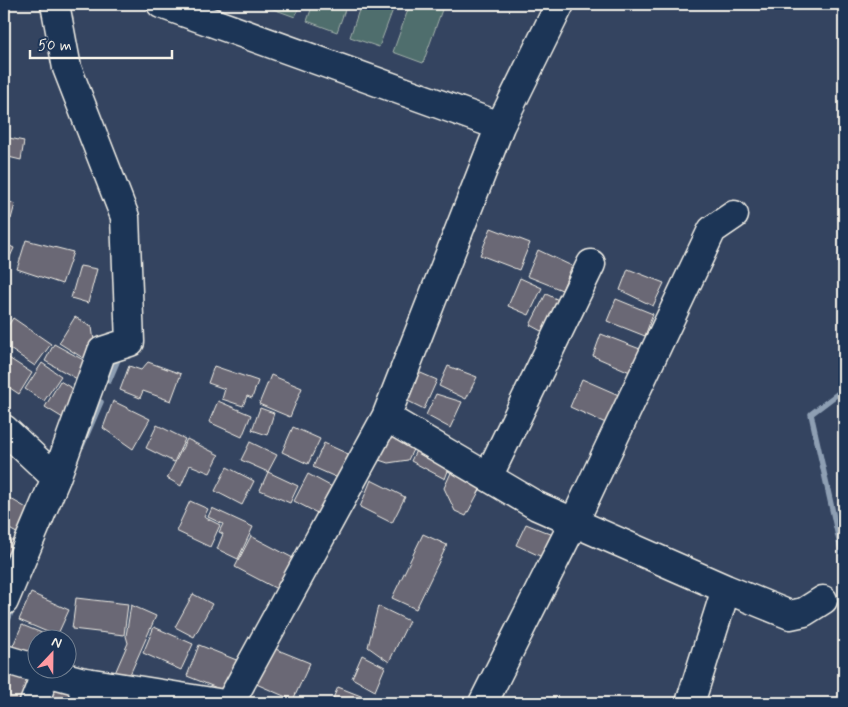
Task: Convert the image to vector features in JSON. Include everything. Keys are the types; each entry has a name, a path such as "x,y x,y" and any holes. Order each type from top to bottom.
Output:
{"street":[{"path":"4,601 56,478 119,346 125,217 67,68 55,4"},
{"path":"161,4 500,126"},
{"path":"230,703 386,417 500,126 560,4"},
{"path":"484,703 574,522 712,230 734,215"},
{"path":"488,477 591,264"},
{"path":"386,417 537,506 726,589 790,615 804,612 823,600"},
{"path":"4,429 56,478"},
{"path":"690,703 726,589"},
{"path":"4,659 28,666"},
{"path":"34,703 39,680"},
{"path":"61,680 84,692 218,703"}],"green space":[{"path":"266,4 300,4 295,17 265,6"},
{"path":"313,4 347,4 337,32 307,21"},
{"path":"361,4 395,4 379,47 350,37"},
{"path":"410,4 444,4 423,63 393,52"}],"building":[{"path":"4,137 24,141 21,160 4,156"},
{"path":"4,200 15,204 11,219 4,217"},
{"path":"491,228 530,243 519,270 480,255"},
{"path":"26,240 73,252 62,284 17,269"},
{"path":"4,243 14,248 4,270"},
{"path":"538,250 572,266 562,290 527,276"},
{"path":"80,266 97,269 88,303 71,298"},
{"path":"628,269 664,283 653,306 620,290"},
{"path":"520,278 542,288 529,315 508,306"},
{"path":"546,294 565,303 541,331 530,325"},
{"path":"616,299 653,314 645,336 607,321"},
{"path":"75,317 92,327 96,355 91,363 59,343"},
{"path":"13,318 51,344 35,366 4,345 4,332"},
{"path":"601,334 640,349 630,372 593,356"},
{"path":"54,344 89,363 79,380 45,361"},
{"path":"4,355 32,373 19,394 4,384"},
{"path":"148,362 181,374 171,401 143,391 140,398 120,390 129,366 141,370"},
{"path":"42,363 61,376 44,401 25,389"},
{"path":"214,366 258,381 252,398 247,396 243,406 222,399 225,389 208,383"},
{"path":"448,366 477,377 466,399 439,386"},
{"path":"416,371 437,380 424,409 404,399"},
{"path":"271,375 302,388 290,417 259,404"},
{"path":"582,379 621,396 610,425 570,407"},
{"path":"60,381 78,392 63,418 45,407"},
{"path":"436,394 462,402 450,428 426,415"},
{"path":"113,401 150,419 133,449 103,428"},
{"path":"218,401 251,415 242,437 209,422"},
{"path":"260,408 274,413 267,435 252,430"},
{"path":"157,425 185,439 174,462 146,448"},
{"path":"293,427 320,439 308,464 282,452"},
{"path":"392,428 418,439 408,460 388,463 379,460"},
{"path":"187,439 219,455 210,473 190,465 181,486 167,478"},
{"path":"250,442 277,455 268,472 241,460"},
{"path":"324,443 357,458 347,482 313,467"},
{"path":"419,444 452,460 445,479 411,461"},
{"path":"454,466 484,482 466,516 455,511 444,488"},
{"path":"227,467 254,481 242,505 215,491"},
{"path":"268,472 298,486 290,503 260,490"},
{"path":"308,474 336,489 323,516 294,501"},
{"path":"371,480 405,497 392,523 360,507"},
{"path":"4,495 30,510 22,536 4,526"},
{"path":"190,501 208,509 204,517 220,525 210,547 176,531"},
{"path":"212,508 253,527 238,559 217,549 223,534 219,532 223,524 208,517"},
{"path":"526,524 563,539 553,562 516,545"},
{"path":"423,534 447,545 416,609 392,598"},
{"path":"4,536 17,543 4,567"},
{"path":"251,536 293,558 277,589 235,567"},
{"path":"31,593 69,610 60,630 43,630 19,620"},
{"path":"193,594 212,604 194,637 175,627"},
{"path":"76,598 128,604 124,635 72,629"},
{"path":"131,605 156,616 128,679 115,673 128,643 126,636"},
{"path":"378,606 409,621 389,662 368,647"},
{"path":"22,625 34,630 28,630 28,655 12,648"},
{"path":"154,627 193,644 181,670 143,653"},
{"path":"199,645 239,661 227,692 187,676"},
{"path":"273,648 310,663 293,700 254,683"},
{"path":"362,655 385,667 375,691 352,678"},
{"path":"4,666 28,675 28,680 35,680 27,703 18,703 4,698"},
{"path":"47,680 55,680 77,686 79,703 49,703 41,701"},
{"path":"338,687 371,700 369,703 331,703"}],"waterway":[{"path":"109,381 117,362"},
{"path":"844,389 811,414 844,563"},
{"path":"82,446 101,402"},
{"path":"4,630 13,607"}]}
